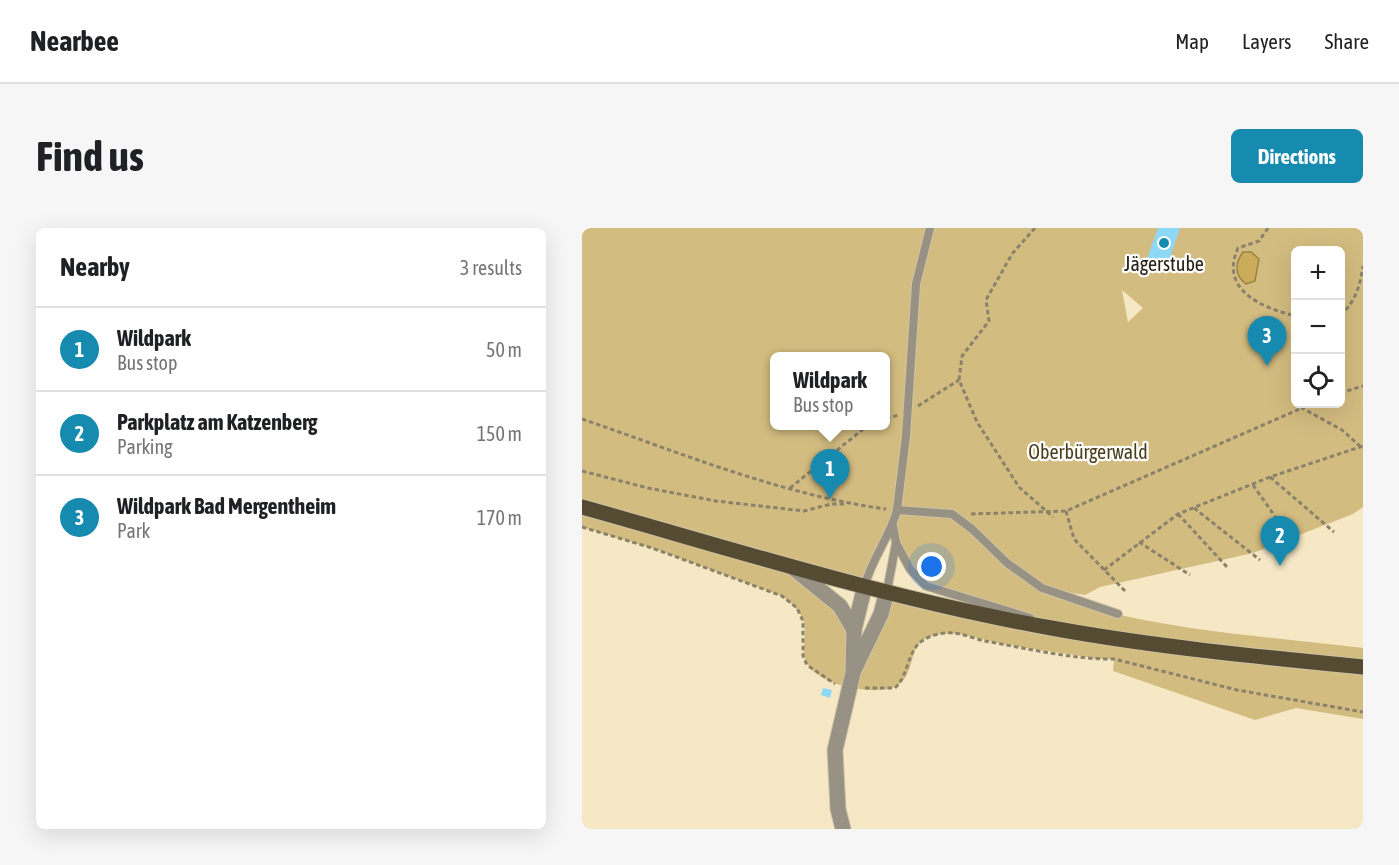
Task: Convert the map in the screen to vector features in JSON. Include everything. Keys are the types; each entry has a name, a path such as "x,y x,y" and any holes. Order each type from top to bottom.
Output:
{"main road":[{"path":"582,507 887,591 1056,629 1280,659 1363,667"}],"street":[{"path":"789,565 840,606 854,630"},
{"path":"843,829 838,809 835,750 851,680 854,630 865,585"},
{"path":"851,680 881,614 887,591"}],"lane":[{"path":"865,585 876,554 893,526 897,510 916,284 930,228"},
{"path":"897,510 951,514 972,529 1007,563 1042,588 1118,614"},
{"path":"893,526 896,543 910,569 926,586 1021,614 1056,629"},
{"path":"887,591 896,543"}],"path":[{"path":"1035,228 1012,254 986,300 989,321 962,356 959,380 977,422 1019,487 1053,517"},
{"path":"1268,228 1259,241 1238,248 1232,260 1232,275 1241,291 1271,310 1291,315"},
{"path":"1345,312 1359,288 1363,266"},
{"path":"907,412 959,380"},
{"path":"1345,392 1363,386"},
{"path":"951,514 1066,511 1302,408 1329,421 1362,448"},
{"path":"582,419 790,489 849,504"},
{"path":"790,489 862,430"},
{"path":"1104,570 1138,542 1178,514 1269,477 1362,448"},
{"path":"582,471 648,488 716,501 804,511 831,504 897,510"},
{"path":"1269,477 1334,532"},
{"path":"1253,484 1296,546"},
{"path":"1194,508 1260,560"},
{"path":"1066,511 1074,539 1125,591"},
{"path":"1178,514 1227,567"},
{"path":"582,527 652,548 782,596 797,608 803,621 803,656 807,665 830,683 851,680 895,688 904,680 913,651 920,642 934,636 953,633 1006,645 1098,659 1114,659 1237,690 1363,712"},
{"path":"1138,542 1190,575"}],"green space":[{"name":"Oberbürgerwald","path":"582,228 1363,228 1363,507 1353,514 1253,553 1100,587 1085,595 1046,589 1111,612 1150,621 1211,631 1363,648 1363,719 1296,708 1255,720 1113,671 1114,659 1098,659 1015,646 948,633 929,637 917,646 908,673 896,686 873,690 847,687 824,679 810,667 804,655 803,620 797,609 782,596 652,548 582,527","holes":["1122,290 1143,308 1128,322","893,527 910,569 926,586 1052,628 887,591 853,671 850,622 791,566 865,585"]}],"shaded area":[{"path":"1243,252 1251,252 1259,259 1255,281 1246,284 1239,277 1237,269 1238,260"}],"building":[{"name":"Jägerstube","path":"1158,228 1180,228 1167,266 1147,259"},
{"path":"823,688 832,690 830,698 821,695"}],"place":[{"name":"Jägerstube","path":"1164,243"},
{"name":"Wildpark Bad Mergentheim","path":"1267,366"},
{"name":"Wildpark","path":"830,499"},
{"name":"Parkplatz am Katzenberg","path":"1280,566"}]}
